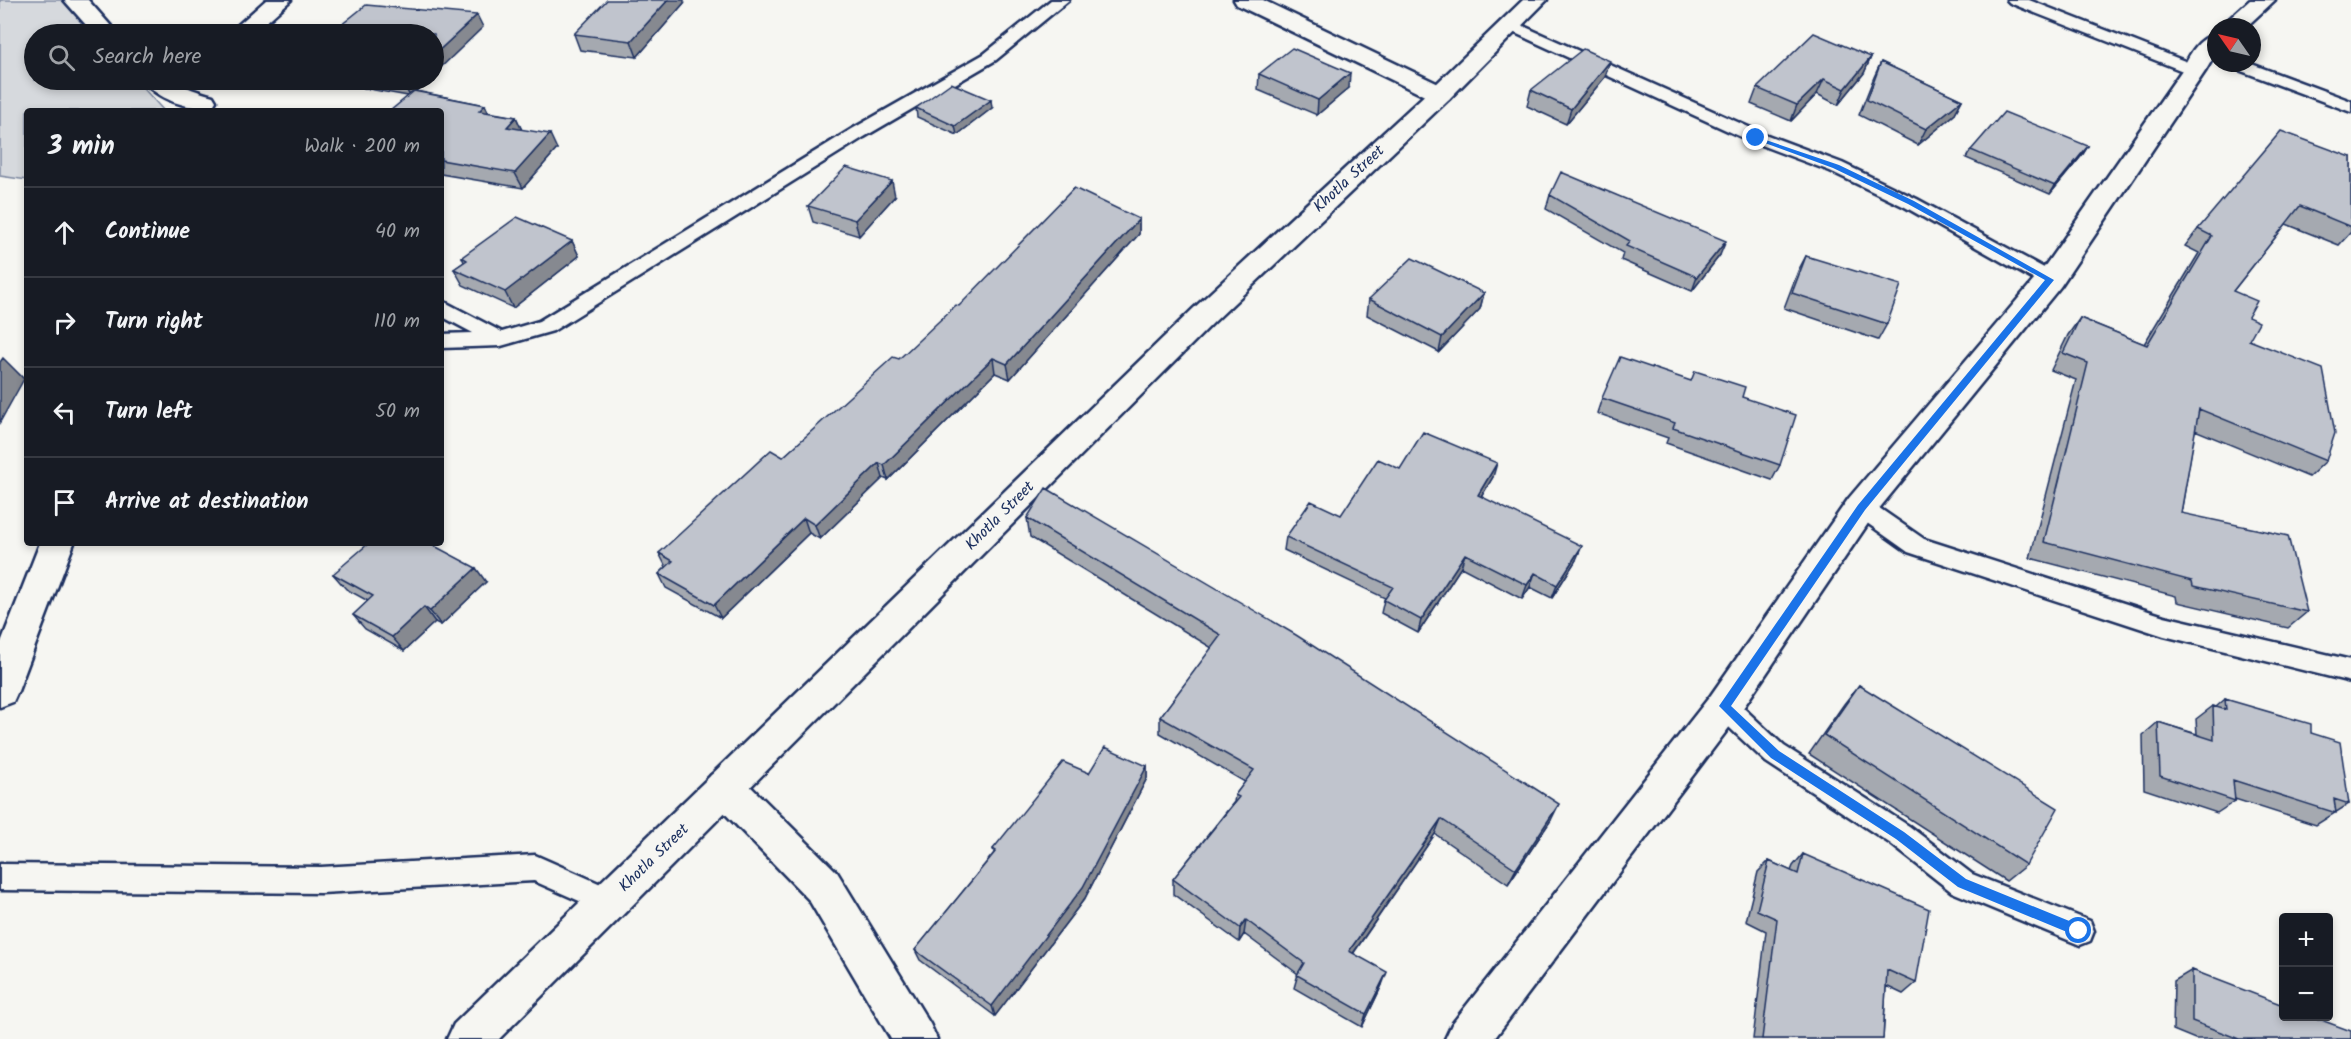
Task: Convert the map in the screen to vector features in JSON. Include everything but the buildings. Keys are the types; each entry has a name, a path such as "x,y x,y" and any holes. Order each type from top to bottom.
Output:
{"street":[{"path":"75,0 97,24"},
{"path":"251,24 280,0"},
{"path":"1245,0 1440,94"},
{"name":"Khotla Street","path":"469,1039 1204,315 1440,94 1536,0"},
{"path":"2243,18 2264,0"},
{"path":"1467,1039 1724,706 1861,507 2050,280 2207,55"},
{"path":"170,90 176,94 206,97"},
{"path":"0,691 56,546"},
{"path":"725,787 823,886 915,1039"}],"lane":[{"path":"444,341 501,339 546,326 858,133 990,57 1061,0"},
{"path":"2015,0 2207,55"},
{"path":"1510,25 1756,138 1836,167 1911,203 2050,280"},
{"path":"2258,72 2351,107"},
{"path":"444,309 501,339"},
{"path":"1861,507 1917,546 2164,626 2351,671"},
{"path":"1724,706 1775,754 1900,835 1962,883 2079,931"},
{"path":"0,877 321,879 535,868 609,901"}],"shaded area":[{"path":"0,0 62,0 84,24 24,24 24,90 145,90 161,108 24,108 24,180 0,176"}],"route":[{"path":"1756,138 1836,167 1911,203 2050,280 1861,507 1724,706 1775,754 1900,835 1962,883 2079,931"}]}
